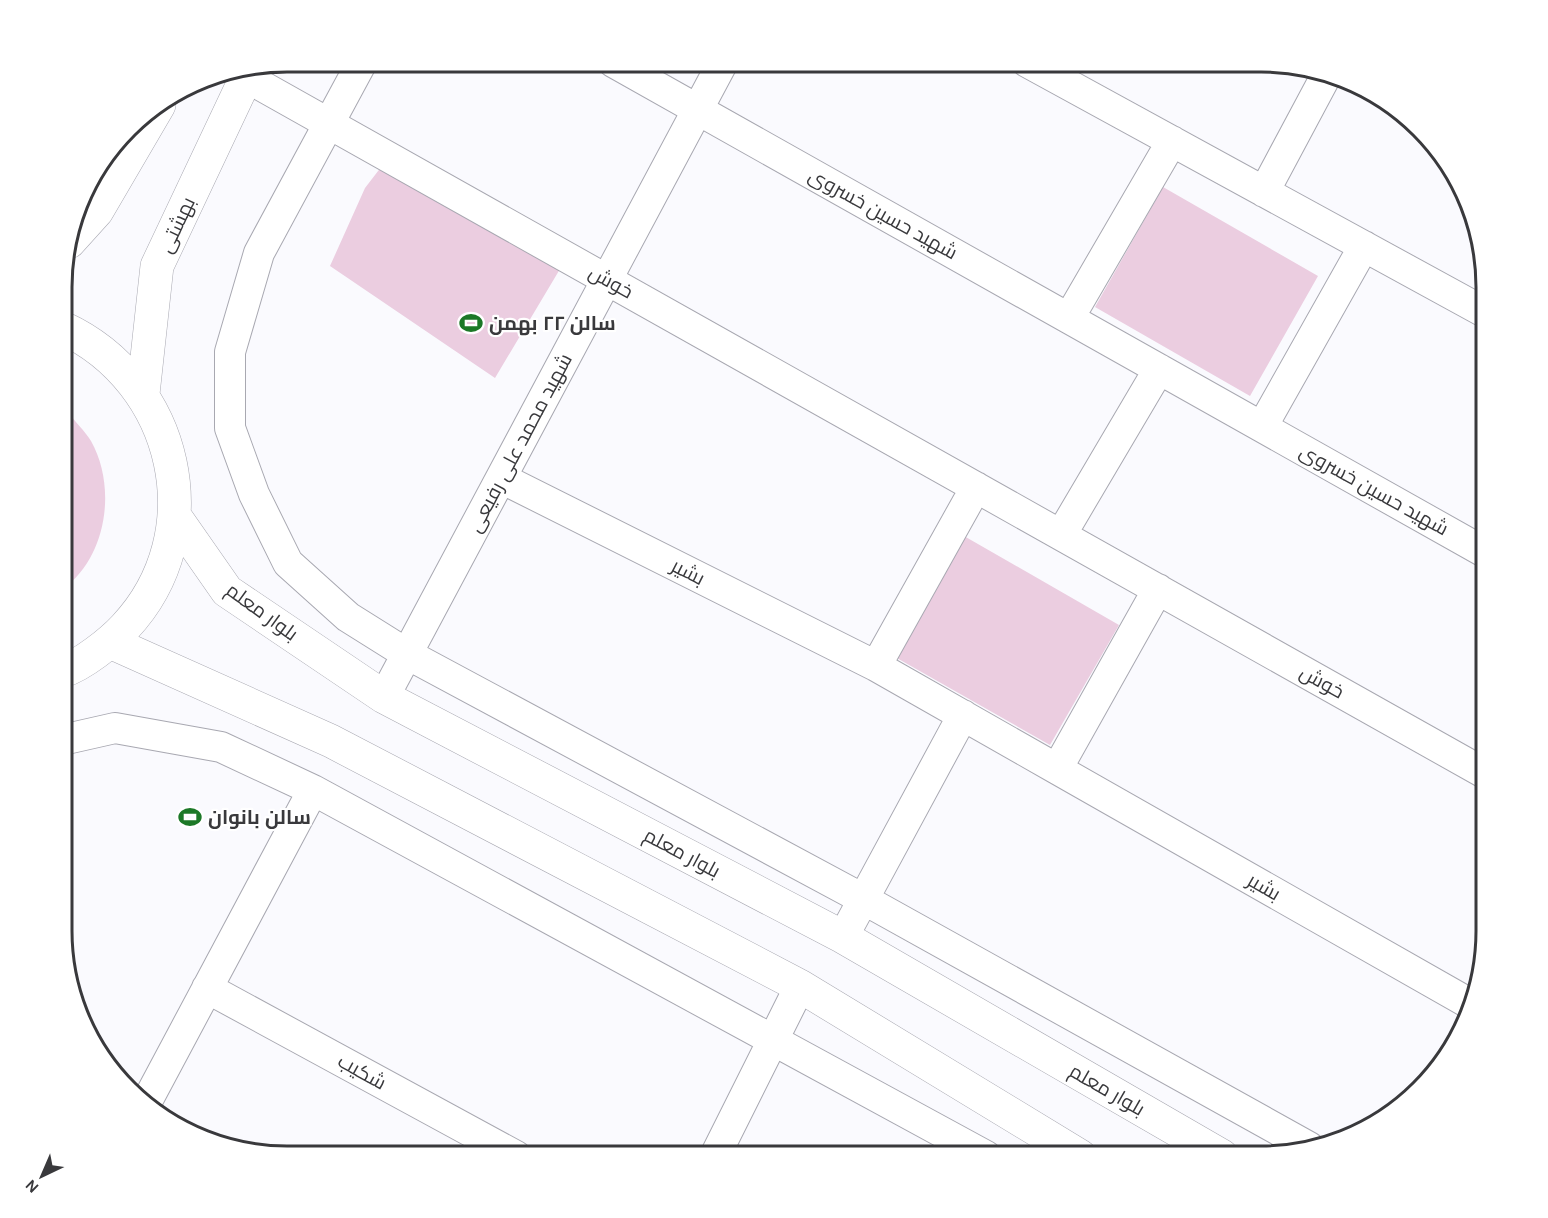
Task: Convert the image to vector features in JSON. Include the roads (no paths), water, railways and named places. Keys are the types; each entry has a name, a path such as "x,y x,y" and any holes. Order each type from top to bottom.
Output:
{"main road":[{"name":"بهشتی","path":"142,394 157,266 247,76"},
{"path":"79,231 97,211 149,121"},
{"path":"72,332 83,337 116,362 142,394 165,442 173,472 174,514 168,550 155,585 135,616 110,642 72,665"},
{"name":"بلوار معلم","path":"174,514 227,591 384,697 843,937 1205,1146"},
{"path":"110,642 331,741 800,986 1064,1146"}],"street":[{"path":"357,72 259,254 230,352 230,428 254,494 288,563 348,617 406,654 863,899 1301,1142"},
{"name":"شهید حسین خسروی","path":"631,72 1476,547"},
{"name":"شهید محمد علی رفیعی","path":"384,697 718,72"},
{"path":"1045,72 1476,308"},
{"name":"خوش","path":"253,75 329,123 1476,768"},
{"path":"1264,192 1323,81"},
{"path":"1069,318 1172,141"},
{"path":"1262,427 1364,246"},
{"path":"1061,535 1158,369"},
{"name":"بشیر","path":"501,478 876,666 1465,1001"},
{"path":"876,666 976,487"},
{"path":"1057,769 1158,589"},
{"path":"843,937 963,715"},
{"path":"72,738 115,728 221,747 313,790 968,1146"},
{"path":"149,1097 313,790"},
{"path":"720,1146 800,986"},
{"name":"شکیب","path":"207,988 498,1146"}],"place":[{"name":"سالن ۲۲ بهمن","path":"471,323"},
{"name":"سالن بانوان","path":"190,817"}]}
